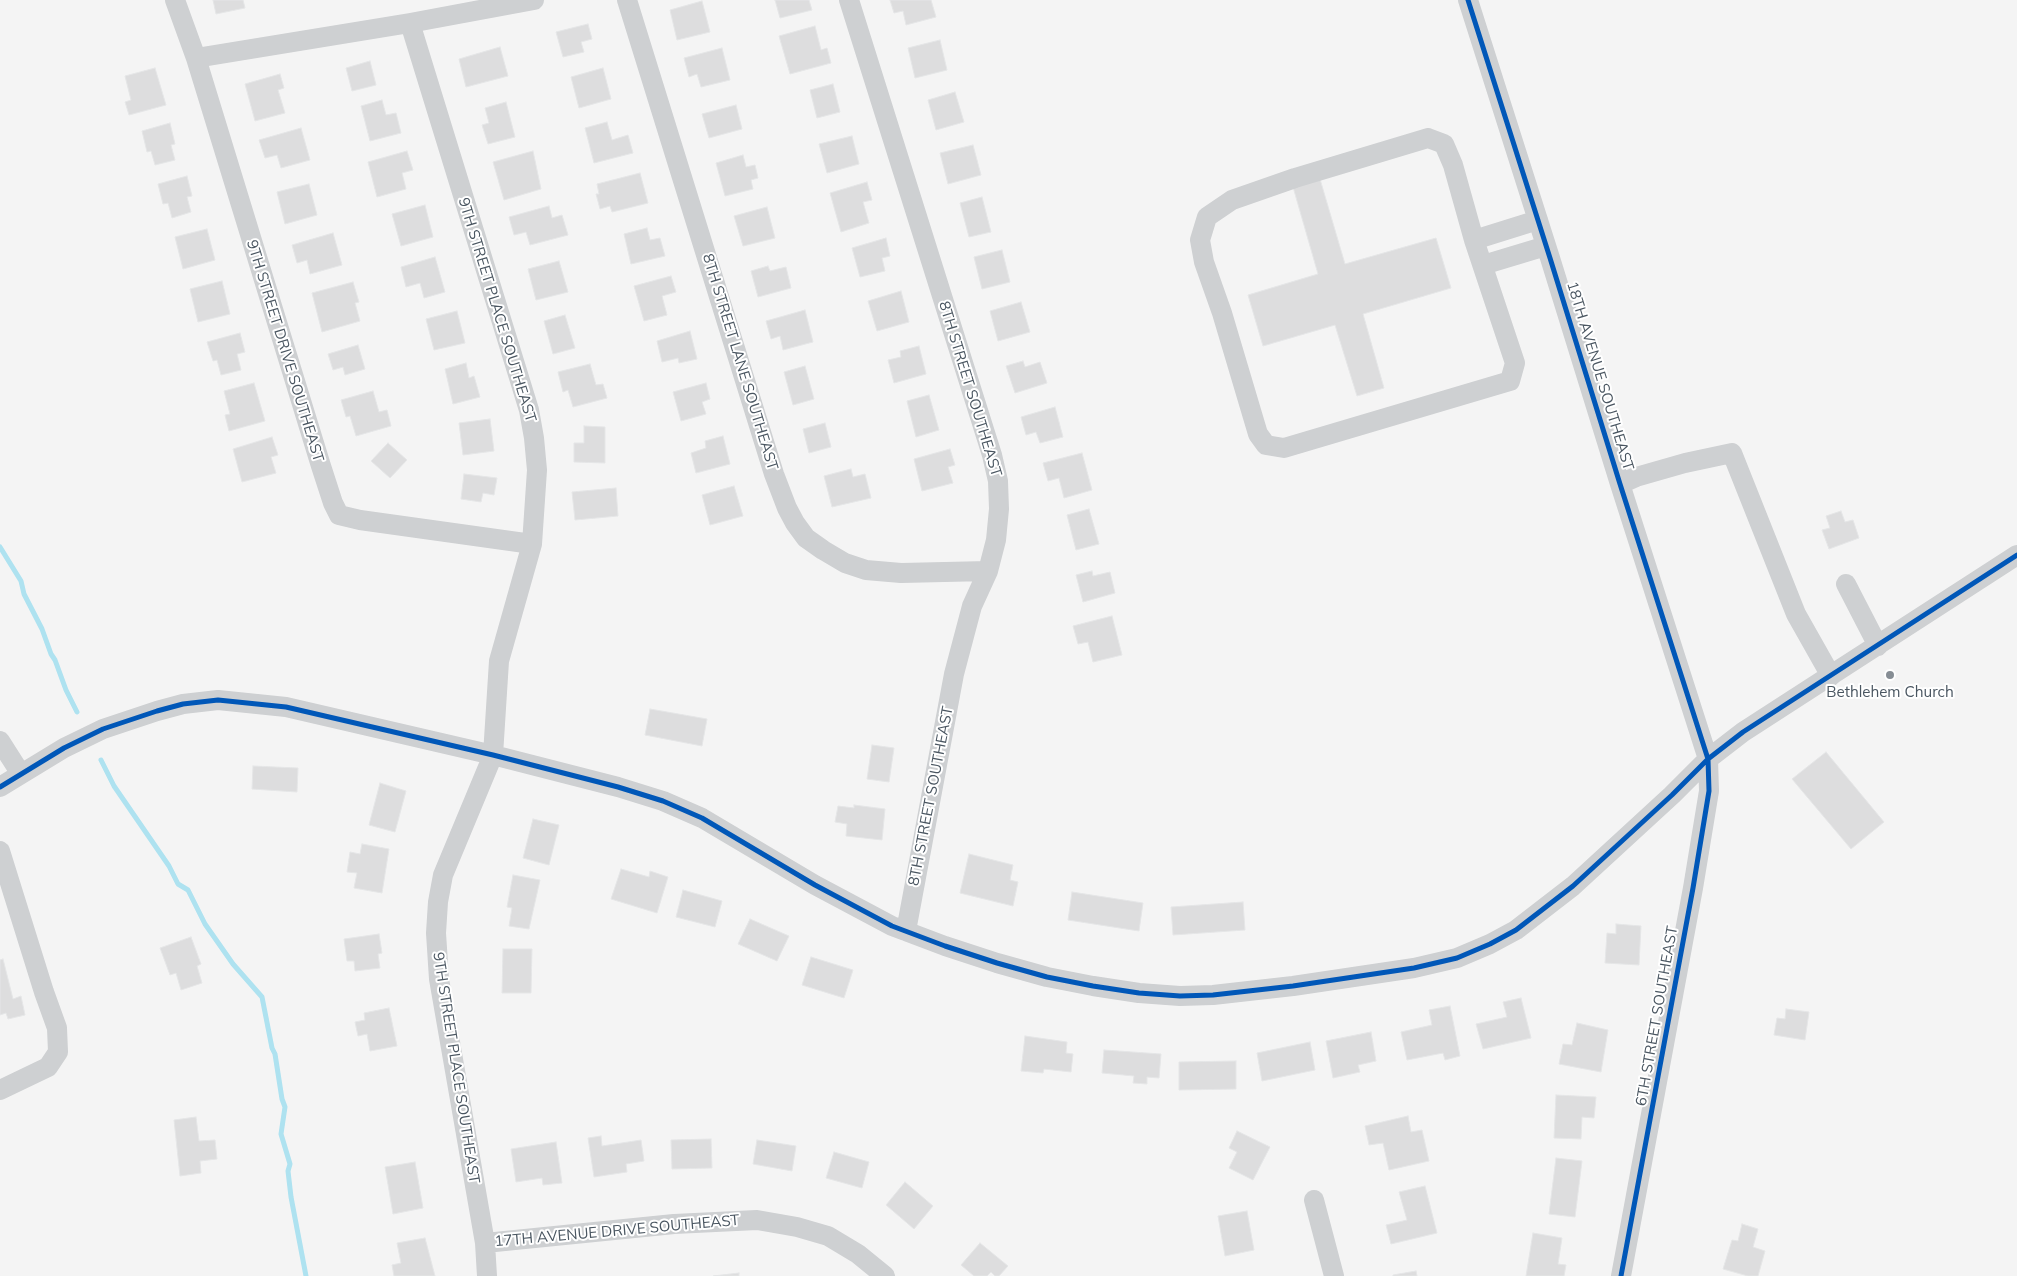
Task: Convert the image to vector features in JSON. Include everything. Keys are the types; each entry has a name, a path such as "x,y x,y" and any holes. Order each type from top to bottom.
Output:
{"street":[{"name":"9TH STREET DRIVE SOUTHEAST","path":"175,0 196,58 332,503 340,515 360,520 532,544"},
{"path":"196,58 410,23 534,0"},
{"name":"8TH STREET LANE SOUTHEAST","path":"627,0 774,474 795,523 806,538 823,550 845,563 866,570 901,573 988,571"},
{"name":"8TH STREET SOUTHEAST","path":"849,0 992,455 998,482 999,509 996,540 988,571 972,606 954,674 906,931"},
{"name":"18TH AVENUE SOUTHEAST","path":"1468,0 1708,759"},
{"name":"9TH STREET PLACE SOUTHEAST","path":"410,23 529,410 537,470 532,544 499,661 493,755 443,875 438,902 436,933 439,979 485,1243 488,1276"},
{"path":"1428,138 1444,144 1450,158 1474,240 1515,363 1510,381 1284,448 1266,446 1258,434 1222,313 1204,262 1200,240 1207,217 1232,200 1295,178 1428,138"},
{"path":"1474,240 1538,220"},
{"path":"1483,265 1546,246"},
{"path":"1620,484 1644,474 1732,453 1796,614 1831,676"},
{"path":"0,787 64,748 103,729 166,709 218,700 286,707 493,755 618,787 663,802 702,818 851,905 906,931 945,946 1047,977 1093,986 1180,996 1214,996 1414,968 1457,958 1490,944 1516,930 1573,886 1672,795 1708,759 1743,732 2017,555"},
{"path":"1846,584 1878,646"},
{"path":"0,741 20,774"},
{"name":"6TH STREET SOUTHEAST","path":"1621,1276 1693,888 1709,791 1708,759"},
{"path":"0,851 57,1028 58,1052 48,1067 0,1090"},
{"path":"1314,1200 1334,1276"},
{"name":"17TH AVENUE DRIVE SOUTHEAST","path":"485,1243 674,1224 757,1220 797,1226 828,1236 858,1254 885,1276"}],"building":[{"path":"213,0 243,0 245,8 216,14"},
{"path":"775,0 809,0 812,10 780,18"},
{"path":"890,0 931,0 936,17 906,25 903,11 894,13"},
{"path":"702,1 710,32 677,40 670,10"},
{"path":"588,24 592,39 581,42 584,52 563,57 556,32"},
{"path":"815,26 821,50 827,48 831,63 790,74 779,36"},
{"path":"940,40 947,70 915,78 908,48"},
{"path":"500,47 508,76 466,87 459,59"},
{"path":"722,48 730,80 701,87 697,74 689,77 684,58"},
{"path":"370,61 376,85 352,91 346,68"},
{"path":"155,68 166,105 129,115 125,102 131,100 125,76"},
{"path":"603,68 611,99 579,108 571,77"},
{"path":"280,74 284,88 278,90 285,113 255,121 245,84"},
{"path":"833,84 840,112 817,118 810,90"},
{"path":"955,92 964,122 936,130 928,100"},
{"path":"382,100 386,115 396,113 401,133 370,141 361,106"},
{"path":"506,102 515,137 488,144 482,125 489,123 485,108"},
{"path":"736,105 742,129 709,138 702,114"},
{"path":"607,122 612,140 628,135 633,153 594,163 585,128"},
{"path":"170,123 175,144 171,145 175,160 155,165 151,151 147,152 142,131"},
{"path":"301,128 310,160 281,168 277,155 265,158 259,140"},
{"path":"852,136 859,164 827,173 819,144"},
{"path":"973,145 981,175 948,184 940,153"},
{"path":"407,151 413,170 402,173 406,189 377,197 368,162"},
{"path":"533,151 541,189 504,200 493,162"},
{"path":"743,155 746,167 755,165 758,178 751,180 753,189 725,196 716,163"},
{"path":"640,173 648,203 612,212 610,206 600,209 596,194 599,194 597,184"},
{"path":"187,176 192,196 187,197 191,212 172,218 168,203 163,204 158,184"},
{"path":"1320,179 1345,264 1436,238 1451,288 1363,314 1384,388 1357,396 1335,325 1263,346 1248,295 1318,274 1293,187"},
{"path":"867,182 872,200 863,202 869,223 841,232 830,193"},
{"path":"309,184 317,215 285,224 277,192"},
{"path":"982,197 991,232 969,237 960,203"},
{"path":"425,205 433,237 401,246 392,214"},
{"path":"549,206 552,218 562,215 568,235 530,245 526,232 514,235 509,217"},
{"path":"767,207 775,238 743,246 734,216"},
{"path":"647,228 650,240 660,238 665,256 631,264 624,234"},
{"path":"207,229 215,260 183,269 175,237"},
{"path":"333,233 342,265 310,274 307,260 297,263 292,245"},
{"path":"886,238 890,256 882,258 885,271 860,277 852,248"},
{"path":"1002,250 1010,282 982,289 974,257"},
{"path":"435,257 445,292 424,298 420,283 406,287 401,267"},
{"path":"559,261 568,292 536,300 528,269"},
{"path":"768,266 770,271 786,267 791,288 758,297 751,271"},
{"path":"671,276 676,292 662,296 667,315 644,321 634,286"},
{"path":"222,281 230,314 198,322 190,289"},
{"path":"353,282 359,302 355,303 360,321 322,332 312,293"},
{"path":"901,291 909,322 877,331 868,301"},
{"path":"1021,302 1030,332 998,341 990,311"},
{"path":"805,310 813,342 783,350 780,336 771,339 766,321"},
{"path":"457,311 465,343 434,350 426,319"},
{"path":"565,315 575,348 553,354 544,321"},
{"path":"690,331 697,359 679,363 678,358 662,362 657,341"},
{"path":"240,333 245,352 237,354 241,370 221,375 217,360 213,361 207,342"},
{"path":"358,345 365,369 345,375 343,367 333,370 328,354"},
{"path":"919,346 926,374 894,383 888,360 901,357 900,351"},
{"path":"1023,361 1025,367 1040,362 1047,383 1015,393 1006,366"},
{"path":"466,363 469,378 474,376 480,397 453,404 445,369"},
{"path":"590,364 596,385 603,384 607,398 573,407 568,390 563,392 558,372"},
{"path":"805,366 814,399 793,405 784,372"},
{"path":"254,383 265,421 229,431 225,415 230,414 224,391"},
{"path":"706,383 710,399 702,402 706,414 681,421 673,392"},
{"path":"373,391 379,412 387,410 391,426 356,436 350,416 346,417 341,400"},
{"path":"929,395 939,430 916,437 907,401"},
{"path":"1055,407 1063,437 1040,443 1036,432 1026,435 1021,417"},
{"path":"490,419 494,451 463,455 459,423"},
{"path":"825,423 831,447 809,453 803,429"},
{"path":"584,426 605,427 605,463 574,462 574,443 584,443"},
{"path":"723,436 730,464 696,473 691,453 706,448 705,441"},
{"path":"272,437 278,455 271,457 276,473 242,482 233,449"},
{"path":"388,443 407,460 390,478 371,461"},
{"path":"950,449 955,465 948,467 953,483 922,491 914,459"},
{"path":"1082,453 1092,490 1064,498 1059,478 1048,481 1043,463"},
{"path":"851,469 853,477 865,474 871,498 832,507 824,476"},
{"path":"464,474 497,478 494,495 483,493 481,502 461,499"},
{"path":"734,486 743,516 710,525 702,495"},
{"path":"616,488 618,516 575,520 572,492"},
{"path":"1089,509 1099,544 1076,550 1067,515"},
{"path":"1841,511 1845,522 1853,520 1859,538 1829,549 1822,530 1830,528 1826,516"},
{"path":"1092,571 1093,576 1110,572 1115,593 1083,602 1076,575"},
{"path":"1112,616 1122,655 1093,662 1088,642 1078,644 1073,626"},
{"path":"650,709 707,719 702,746 645,735"},
{"path":"872,745 894,748 889,782 867,779"},
{"path":"1826,752 1884,822 1851,849 1792,779"},
{"path":"253,766 298,768 297,792 252,789"},
{"path":"380,783 406,791 395,832 369,825"},
{"path":"854,805 885,809 882,840 846,836 847,824 835,822 838,806 854,808"},
{"path":"533,819 559,825 549,865 523,858"},
{"path":"362,844 389,849 382,893 354,888 357,873 347,872 350,852 360,854"},
{"path":"969,854 1013,865 1010,880 1018,882 1013,906 960,893"},
{"path":"621,869 649,877 650,871 668,877 657,913 611,899"},
{"path":"513,875 540,880 529,929 509,926 512,908 507,907"},
{"path":"683,890 722,901 715,927 676,917"},
{"path":"1072,892 1143,903 1139,931 1068,920"},
{"path":"1243,902 1245,930 1173,935 1171,907"},
{"path":"750,919 789,936 777,961 738,944"},
{"path":"1616,924 1641,926 1639,965 1605,963 1607,933 1616,934"},
{"path":"379,934 382,953 378,954 380,968 355,971 354,961 347,961 344,939"},
{"path":"191,937 201,964 197,966 202,983 181,990 176,973 170,975 160,948"},
{"path":"503,949 532,949 531,993 502,993"},
{"path":"811,957 853,970 844,998 802,985"},
{"path":"3,959 13,999 21,996 25,1015 8,1019 6,1013 0,1015 0,960"},
{"path":"1521,998 1531,1038 1483,1049 1476,1024 1507,1017 1503,1002"},
{"path":"1450,1006 1460,1056 1445,1060 1443,1053 1407,1060 1401,1032 1432,1025 1429,1010"},
{"path":"389,1008 397,1046 370,1051 367,1034 358,1036 355,1022 365,1020 364,1013"},
{"path":"1786,1009 1809,1012 1805,1040 1774,1035 1777,1018 1785,1019"},
{"path":"1577,1023 1608,1030 1601,1072 1559,1064 1563,1044 1572,1045"},
{"path":"1371,1032 1376,1061 1358,1065 1360,1072 1333,1078 1326,1041"},
{"path":"1025,1036 1067,1042 1066,1053 1073,1054 1071,1072 1044,1069 1043,1073 1021,1071"},
{"path":"1310,1042 1315,1070 1262,1081 1257,1053"},
{"path":"1104,1050 1161,1054 1159,1078 1147,1077 1147,1084 1133,1083 1134,1076 1102,1073"},
{"path":"1236,1061 1236,1089 1179,1090 1179,1062"},
{"path":"1556,1095 1596,1097 1594,1118 1582,1117 1581,1139 1554,1138"},
{"path":"1408,1116 1411,1132 1422,1130 1429,1161 1389,1170 1383,1143 1369,1145 1365,1126"},
{"path":"196,1117 199,1141 215,1140 217,1159 200,1161 201,1173 180,1176 174,1120"},
{"path":"1237,1131 1270,1147 1253,1180 1229,1168 1237,1152 1229,1148"},
{"path":"601,1136 602,1146 641,1140 644,1161 626,1164 627,1172 594,1177 588,1138"},
{"path":"711,1139 712,1168 672,1169 671,1140"},
{"path":"757,1140 796,1146 792,1171 753,1164"},
{"path":"556,1142 562,1183 543,1185 542,1178 516,1182 511,1149"},
{"path":"834,1152 869,1162 862,1188 826,1178"},
{"path":"1556,1158 1582,1161 1575,1217 1549,1214"},
{"path":"415,1162 423,1208 393,1214 385,1167"},
{"path":"905,1182 933,1206 914,1229 886,1205"},
{"path":"1425,1186 1437,1233 1391,1244 1386,1225 1407,1220 1399,1192"},
{"path":"1247,1211 1254,1250 1225,1256 1218,1216"},
{"path":"1742,1224 1758,1229 1753,1247 1765,1251 1758,1276 1748,1276 1723,1269 1732,1240 1738,1241"},
{"path":"1533,1233 1562,1238 1558,1264 1566,1265 1564,1276 1526,1276"},
{"path":"425,1238 435,1276 394,1276 392,1265 401,1263 397,1243"},
{"path":"980,1243 1008,1266 999,1276 995,1276 991,1272 987,1276 974,1276 961,1265"},
{"path":"1416,1271 1417,1276 1393,1276 1393,1275"},
{"path":"739,1273 739,1276 713,1276"}],"waterway":[{"path":"0,547 21,581 24,594 42,629 66,690 77,712"},
{"path":"101,760 114,786 169,866 178,884 188,890 205,924 233,964 262,997 285,1107 281,1134 290,1164 288,1171 291,1197 306,1276"}],"cycle path":[{"path":"1468,0 1708,759 1709,791 1693,888 1621,1276"},
{"path":"0,787 64,748 103,729 157,711 183,704 218,700 286,707 493,755 618,787 663,801 702,818 815,885 892,926 945,946 1047,977 1139,993 1180,996 1213,995 1293,986 1414,968 1457,958 1490,944 1516,930 1573,886 1672,795 1708,759 1743,732 2017,555"}],"place":[{"name":"Bethlehem Church","path":"1890,675"}]}
